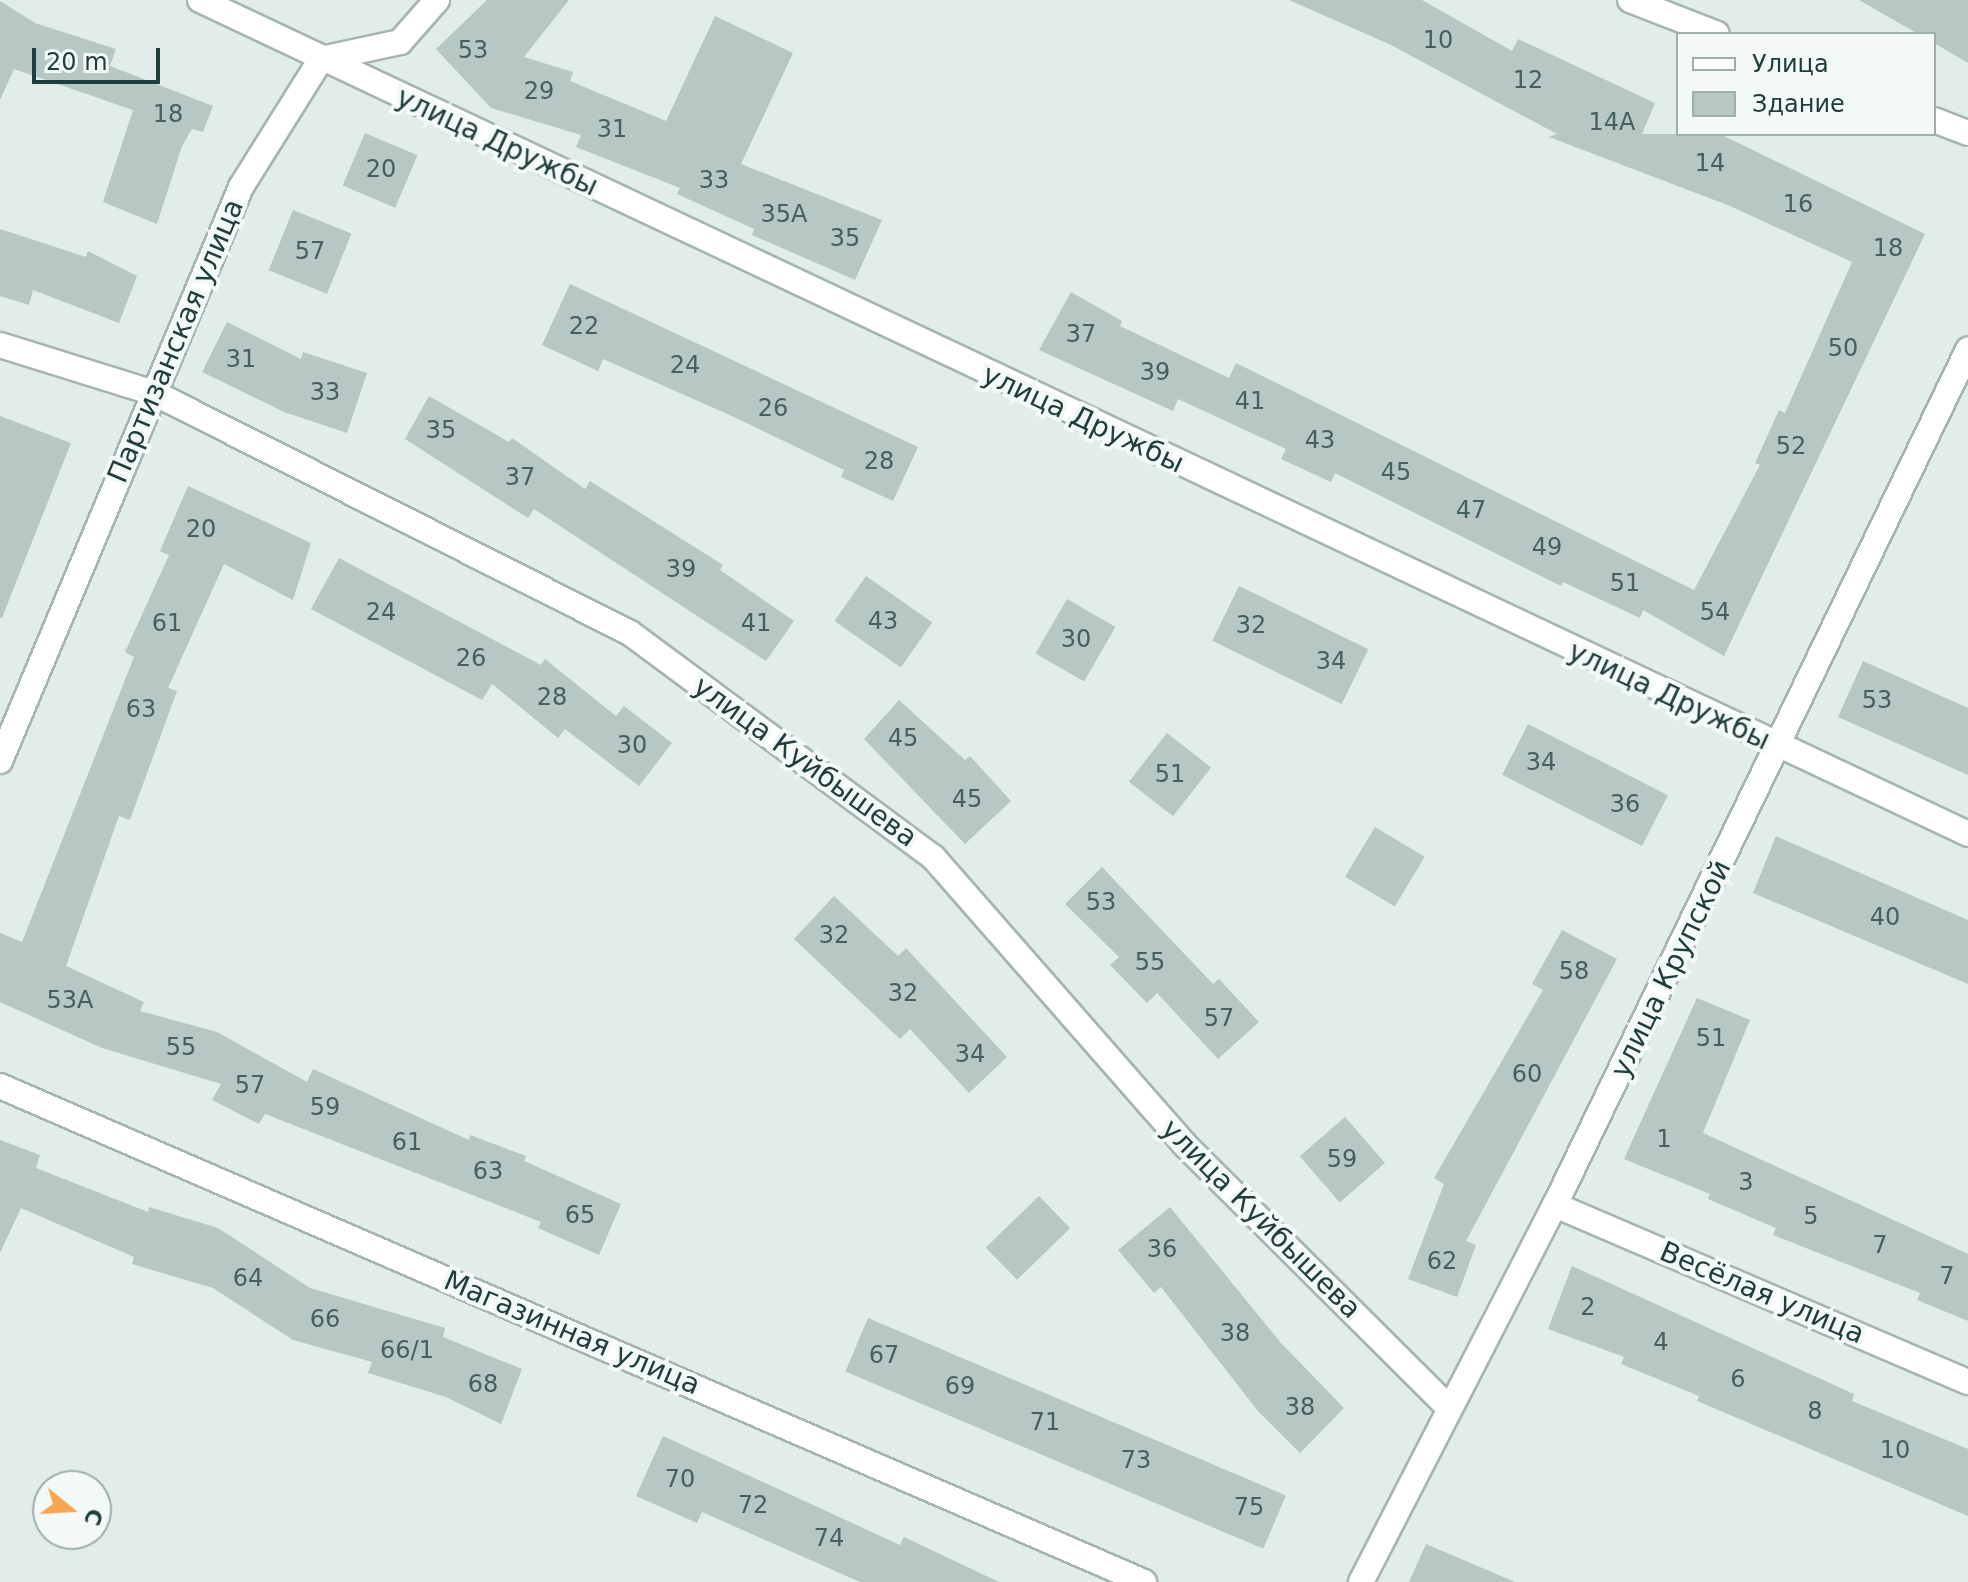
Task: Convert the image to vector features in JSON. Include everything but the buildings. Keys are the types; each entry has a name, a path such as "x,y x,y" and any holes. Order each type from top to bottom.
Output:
{"street":[{"name":"улица Дружбы","path":"200,0 1779,748 1968,834"},
{"path":"321,59 400,42 437,0"},
{"path":"1630,0 1712,32"},
{"name":"Партизанская улица","path":"0,761 241,187 321,59"},
{"path":"1936,121 1968,133"},
{"name":"улица Куйбышева","path":"0,345 154,393 630,633 933,857 1184,1144 1447,1406"},
{"name":"улица Крупской","path":"1361,1582 1447,1406 1555,1205 1779,748 1968,350"},
{"name":"Магазинная улица","path":"0,1086 1144,1582"},
{"name":"Весёлая улица","path":"1555,1205 1968,1382"}]}
